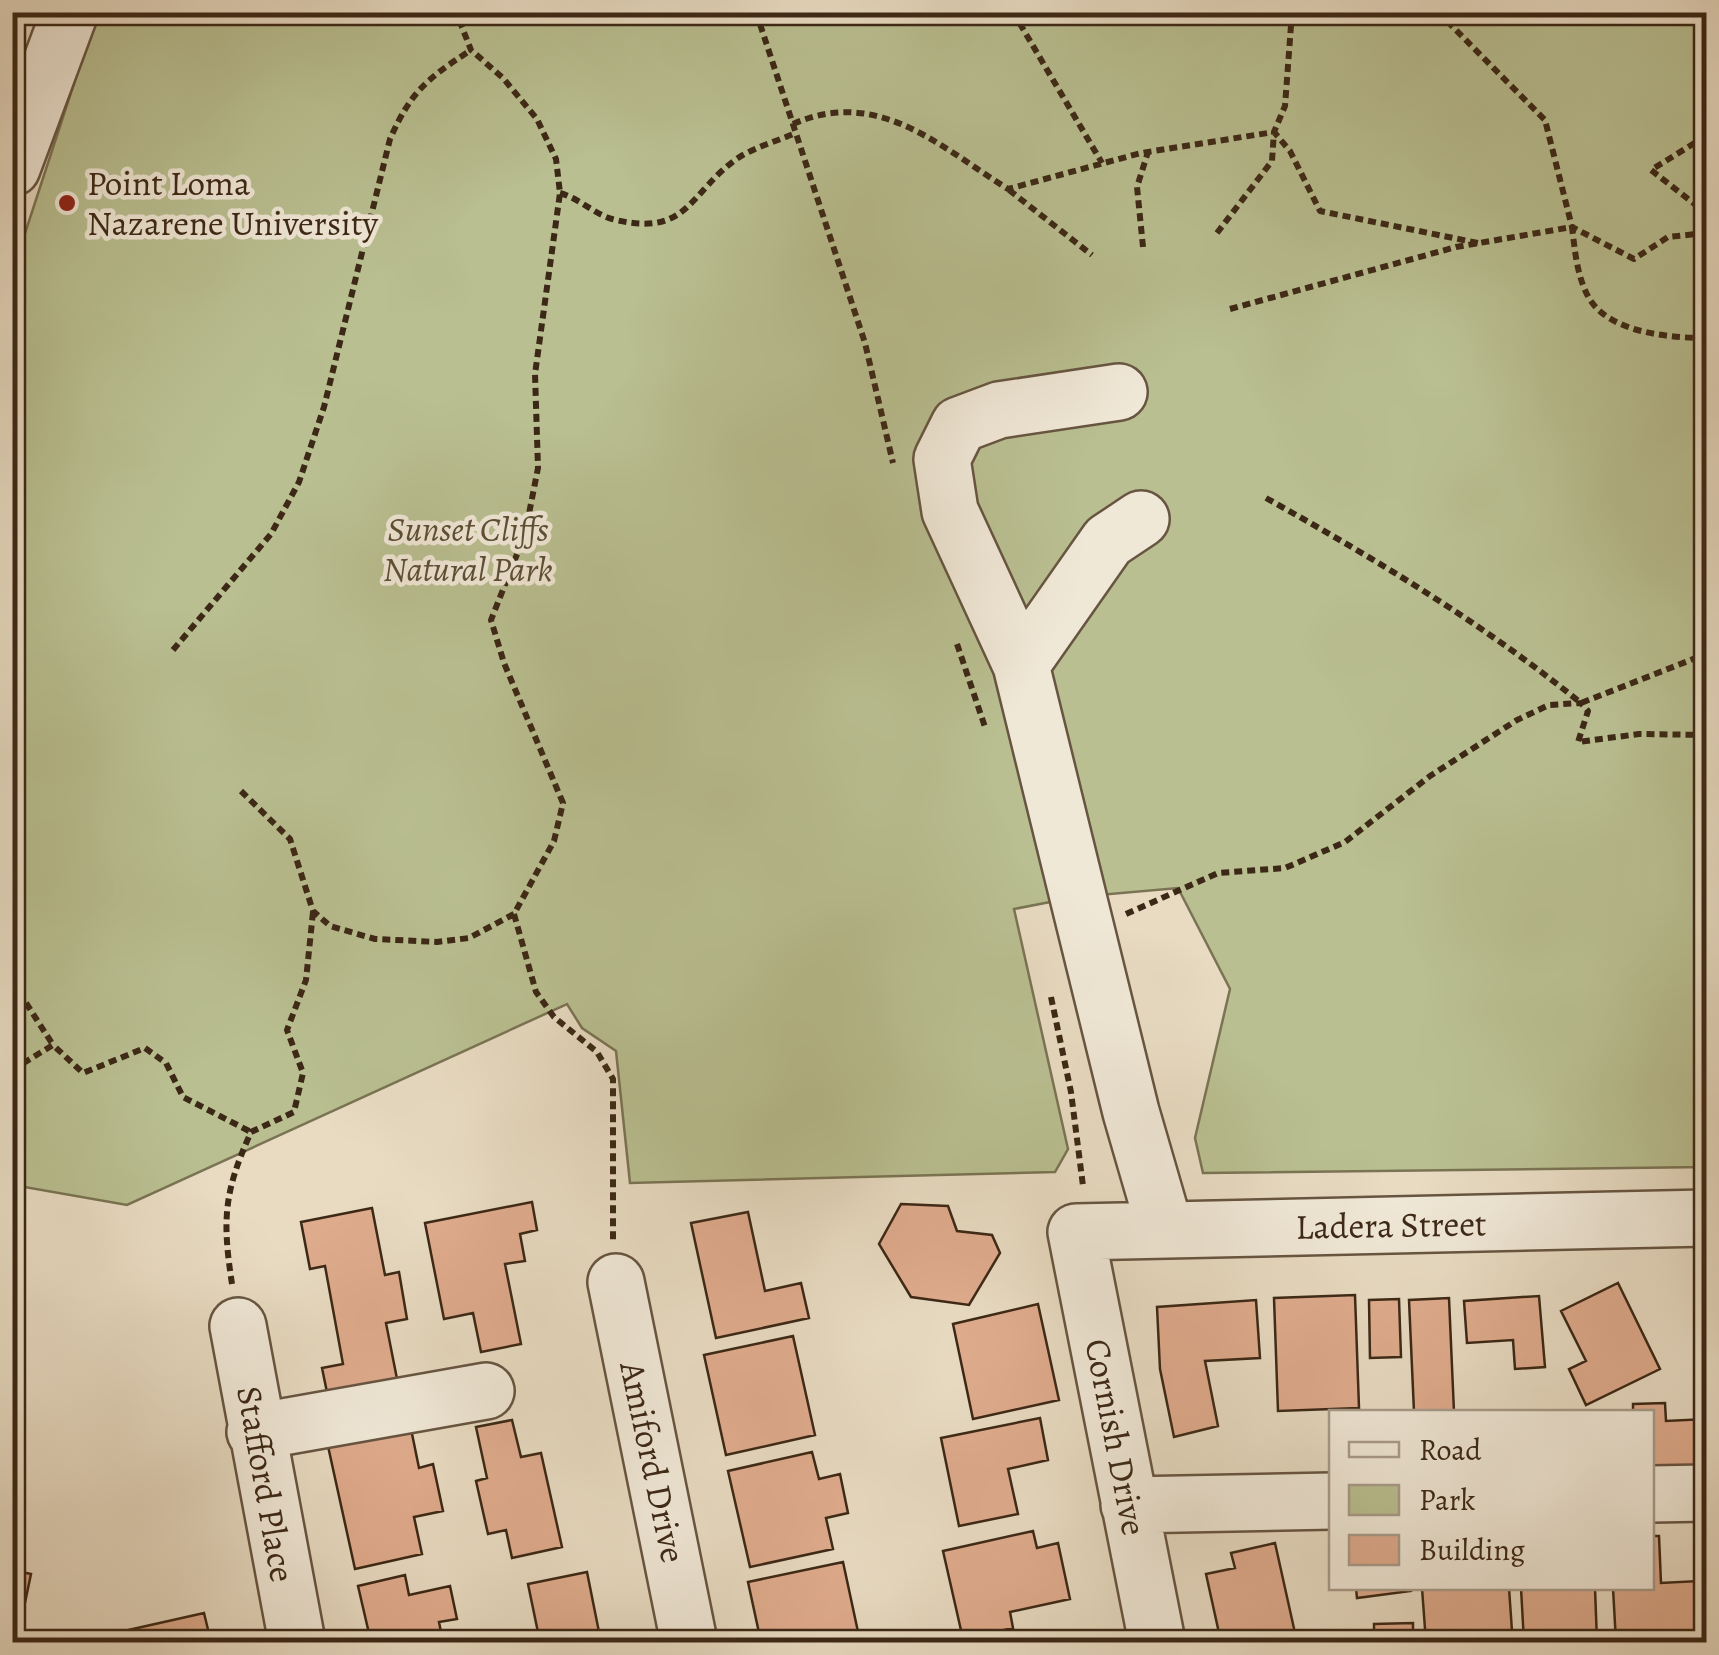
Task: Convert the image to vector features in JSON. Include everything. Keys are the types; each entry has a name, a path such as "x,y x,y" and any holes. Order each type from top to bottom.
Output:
{"street":[{"path":"12,168 70,12"},
{"path":"1118,392 999,410 972,420 959,426 942,459 950,512 1020,664 1165,1230"},
{"path":"1020,664 1108,541 1142,519"},
{"name":"Ladera Street","path":"1083,1232 1701,1227"},
{"name":"Cornish Drive","path":"1083,1232 1151,1641"},
{"name":"Amiford Drive","path":"616,1282 690,1642"},
{"name":"Stafford Place","path":"238,1326 296,1642"},
{"path":"255,1432 486,1391"},
{"path":"1654,1494 1706,1493"},
{"path":"1129,1505 1329,1501"}],"path":[{"path":"313,911 330,926 375,939 437,942 469,938 514,914 554,841 563,803 504,662 491,620 525,534 538,468 535,374 560,193 556,159 536,119 503,78 471,50 456,12"},
{"path":"756,12 864,343 896,476"},
{"path":"1013,12 1102,163"},
{"path":"1217,234 1272,161 1274,132 1285,106 1292,12"},
{"path":"1438,12 1545,120 1572,228 1579,274 1590,301 1611,318 1670,338 1706,338"},
{"path":"173,650 271,534 299,482 324,407 390,139 407,100 429,78 471,50"},
{"path":"793,124 832,110 871,112 911,128 1008,189 1092,255"},
{"path":"1008,189 1148,152 1274,132"},
{"path":"1274,132 1290,151 1320,211 1478,243"},
{"path":"560,193 611,220 642,225 669,222 687,212 712,179 741,156 796,133"},
{"path":"1706,136 1651,170 1706,212"},
{"path":"1143,247 1137,186 1148,152"},
{"path":"1230,309 1478,243 1572,228 1634,259 1668,237 1706,233"},
{"path":"1266,498 1391,567 1485,628 1581,703 1588,711 1578,742 1639,734 1706,735"},
{"path":"952,632 990,745"},
{"path":"1086,932 1218,873 1285,868 1345,842 1430,776 1517,720 1548,705 1581,703 1706,654"},
{"path":"238,1326 224,1236 229,1181 251,1132 294,1112 302,1073 287,1030 306,980 313,911 290,840 241,791"},
{"path":"514,914 536,992 554,1016 596,1052 613,1079 616,1282"},
{"path":"12,980 53,1044 83,1072 144,1048 166,1063 183,1097 251,1132"},
{"path":"1049,986 1074,1112 1083,1232"},
{"path":"12,1070 53,1044"}],"green space":[{"name":"Sunset Cliffs Natural Park","path":"97,13 1706,13 1706,1167 1203,1173 1195,1138 1230,989 1178,888 1076,897 1014,909 1068,1149 1055,1172 630,1183 616,1051 582,1028 567,1004 127,1205 13,1185 13,270"}],"building":[{"path":"532,1202 537,1230 520,1234 525,1261 505,1264 521,1344 481,1352 473,1313 444,1319 425,1223"},
{"path":"901,1204 948,1206 957,1231 992,1235 1000,1253 969,1305 911,1297 879,1244"},
{"path":"372,1208 385,1275 399,1272 407,1319 386,1323 399,1389 329,1402 322,1368 343,1364 325,1266 310,1269 301,1222"},
{"path":"748,1212 765,1291 801,1283 809,1318 716,1338 691,1223"},
{"path":"1618,1283 1660,1369 1586,1405 1569,1369 1586,1361 1561,1311"},
{"path":"1355,1295 1359,1408 1278,1411 1274,1298"},
{"path":"1539,1296 1545,1367 1515,1369 1513,1340 1467,1343 1464,1301"},
{"path":"1449,1298 1454,1410 1414,1410 1409,1300"},
{"path":"1399,1299 1401,1357 1370,1358 1369,1300"},
{"path":"1256,1300 1260,1358 1205,1361 1218,1426 1174,1437 1160,1369 1157,1307"},
{"path":"1038,1304 1059,1400 973,1419 953,1324"},
{"path":"793,1336 815,1435 726,1455 704,1355"},
{"path":"1665,1403 1666,1421 1706,1419 1706,1471 1654,1473 1654,1410 1633,1410 1633,1404"},
{"path":"1040,1418 1048,1460 1008,1469 1018,1514 959,1526 941,1438"},
{"path":"409,1419 419,1468 433,1464 443,1511 414,1517 422,1554 355,1569 326,1437"},
{"path":"512,1420 521,1457 541,1453 562,1547 512,1558 506,1530 488,1534 476,1481 487,1478 476,1427"},
{"path":"812,1452 819,1479 840,1474 848,1513 826,1518 833,1549 750,1567 728,1471"},
{"path":"1033,1531 1037,1548 1058,1543 1070,1599 1010,1612 1013,1628 963,1639 943,1551"},
{"path":"1654,1536 1659,1536 1661,1583 1699,1581 1702,1642 1616,1642 1613,1590 1654,1590"},
{"path":"1275,1543 1297,1642 1221,1642 1206,1574 1235,1568 1231,1553"},
{"path":"843,1562 860,1641 761,1642 748,1582"},
{"path":"12,1570 31,1574 18,1636 12,1635"},
{"path":"587,1572 601,1642 540,1642 528,1584"},
{"path":"405,1575 409,1595 450,1586 457,1619 439,1622 443,1642 371,1642 358,1586"},
{"path":"1356,1590 1411,1590 1411,1591 1357,1598"},
{"path":"1422,1590 1509,1590 1512,1631 1466,1634 1466,1642 1426,1642"},
{"path":"1521,1590 1595,1590 1597,1642 1524,1642"},
{"path":"204,1613 211,1642 117,1642 115,1633"},
{"path":"1413,1623 1413,1642 1374,1642 1374,1624"}],"place":[{"name":"Point Loma Nazarene University","path":"67,203"}]}
